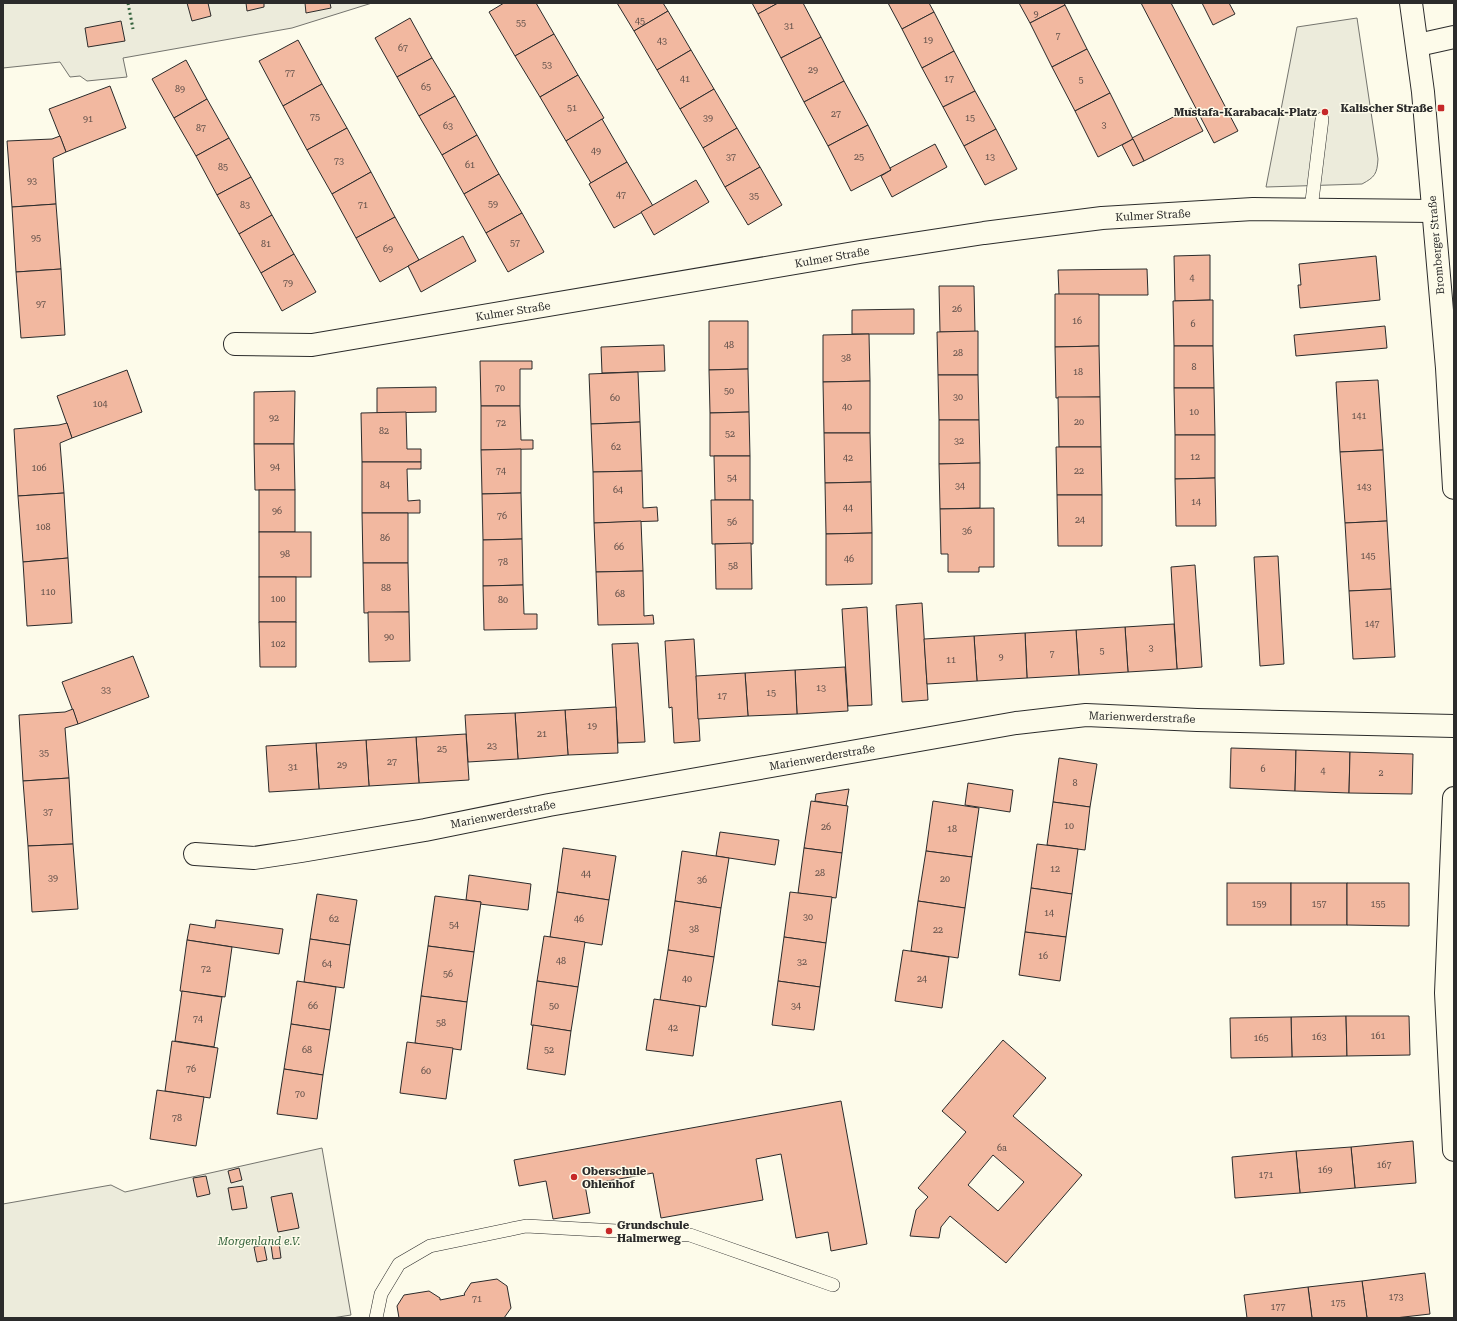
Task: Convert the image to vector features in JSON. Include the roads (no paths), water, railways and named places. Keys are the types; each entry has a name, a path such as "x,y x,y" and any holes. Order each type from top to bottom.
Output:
{"street":[{"name":"Bromberger Straße","path":"1411,3 1424,92 1447,368 1454,488"},
{"path":"1418,45 1454,37"},
{"name":"Kulmer Straße","path":"235,344 312,345 860,252 984,233 1102,218 1245,210 1312,209 1433,211"},
{"name":"Marienwerderstraße","path":"195,854 254,858 301,851 425,830 549,805 1016,723 1086,715 1197,720 1454,726"},
{"path":"1454,798 1446,993 1454,1150"}],"lane":[{"path":"1312,209 1322,119"},
{"path":"376,1318 381,1294 399,1264 430,1246 526,1226 690,1235 833,1285"}],"place":[{"name":"Kalischer Straße","path":"1441,108"},
{"name":"Mustafa-Karabacak-Platz","path":"1325,112"},
{"name":"Oberschule Ohlenhof","path":"574,1177"},
{"name":"Grundschule Halmerweg","path":"609,1231"}],"park label":[{"name":"Morgenland e.V.","path":"259,1241"}]}
